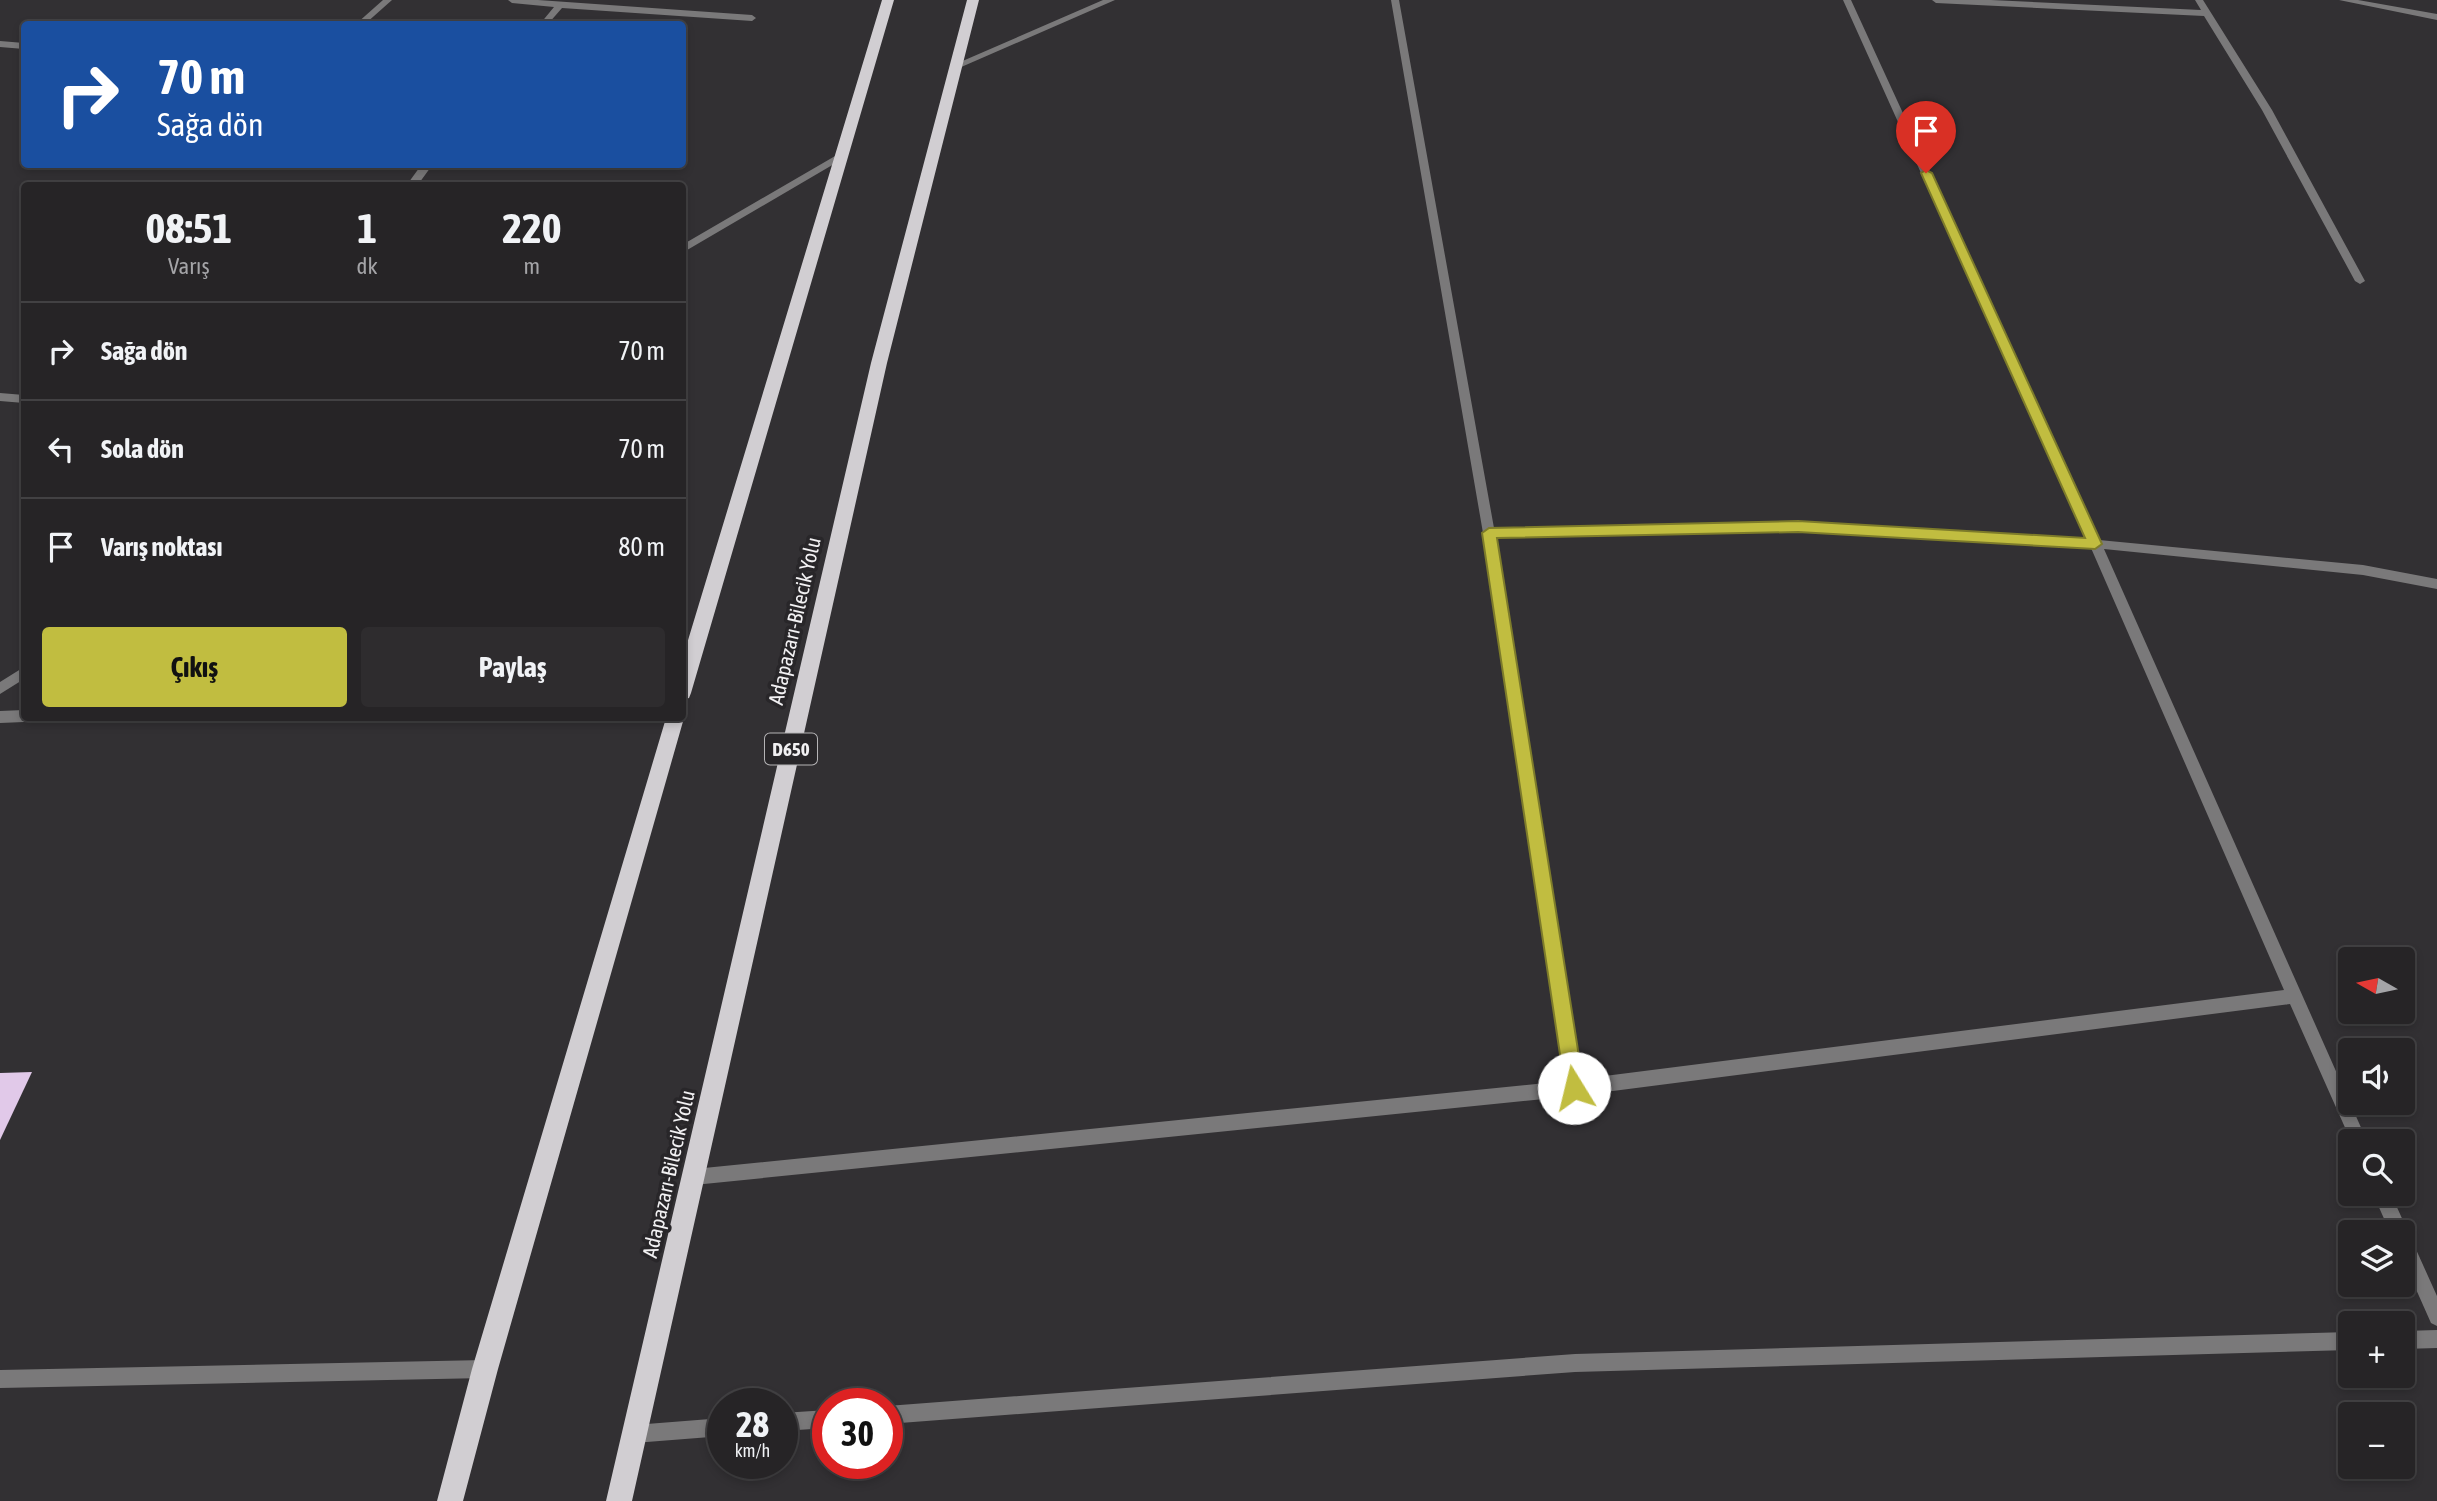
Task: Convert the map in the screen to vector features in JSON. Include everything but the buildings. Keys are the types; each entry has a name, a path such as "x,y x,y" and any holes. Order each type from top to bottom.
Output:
{"highway":[{"path":"686,680 888,0"},
{"name":"Adapazarı-Bilecik Yolu","path":"619,1501 879,363 973,0"},
{"path":"450,1501 485,1369 674,721"}],"street":[{"path":"364,21 388,0"},
{"path":"512,0 752,18"},
{"path":"956,66 1111,0"},
{"path":"1395,0 1489,533 1574,1088"},
{"path":"1847,0 2095,544 2354,1129"},
{"path":"1936,0 2207,13"},
{"path":"2199,0 2267,110 2360,281"},
{"path":"2343,0 2437,17"},
{"path":"547,21 560,5"},
{"path":"0,44 21,46"},
{"path":"686,248 842,155"},
{"path":"414,182 425,168"},
{"path":"0,397 21,398"},
{"path":"1489,533 1798,526 2095,544 2363,570 2437,584"},
{"path":"0,689 21,674"},
{"path":"0,717 21,716"},
{"path":"694,1177 1574,1088 2294,996"},
{"path":"2415,1267 2437,1317"},
{"path":"2415,1340 2437,1339"},
{"path":"903,1414 1575,1363 2338,1341"},
{"path":"0,1379 485,1369"},
{"path":"634,1434 707,1428"}],"route":[{"path":"1574,1088 1489,533 1798,526 2095,544 1926,173"}]}
